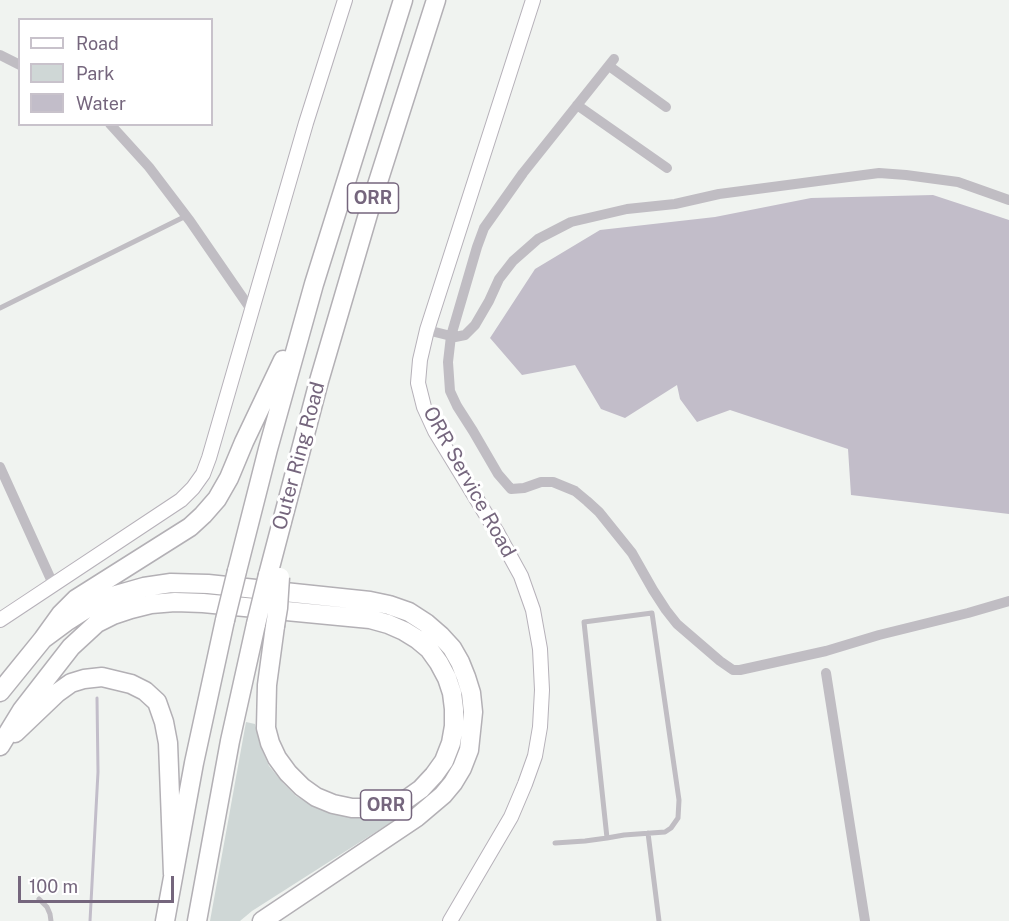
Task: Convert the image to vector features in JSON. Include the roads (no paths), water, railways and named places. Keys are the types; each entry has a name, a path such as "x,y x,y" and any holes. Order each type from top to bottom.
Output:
{"highway":[{"name":"Outer Ring Road","path":"165,921 194,763 225,620 271,438 340,196 403,0"},
{"name":"Outer Ring Road","path":"197,921 221,787 256,624 274,576 276,543 338,315 436,0"},
{"name":"ORR","path":"0,692 44,639 61,614 76,599 190,527 217,499 305,316"},
{"name":"ORR","path":"2,744 22,710 71,647 97,622 113,615 131,609 174,602 193,603 370,620 404,631 429,649 440,663 452,693 454,718 451,743 444,760 421,789 406,799 371,808 352,808 333,804 316,797 302,787 277,758 266,728 267,685 275,626 278,608 274,576"},
{"name":"ORR","path":"44,639 91,606 116,595 144,587 171,583 208,584 380,603 409,612 441,636 452,648 466,677 473,712 469,750 453,783 443,795 417,817 262,921"},
{"path":"2,744 57,693 84,679 102,677 131,684 145,691 157,702 168,743 173,874"}],"main road":[{"path":"0,620 181,500 194,488 203,474 306,123 345,0"},
{"name":"ORR Service Road","path":"450,921 511,817 535,756 540,727 542,690 540,649 532,610 521,576 435,431 424,407 418,383 420,360 427,330 533,0"}],"street":[{"path":"0,55 18,64"},
{"path":"666,107 611,62 523,173 484,228 452,336 447,362 450,391 498,474 511,489 524,488 541,482 553,482 575,491 587,501 599,512 632,553 653,590 678,624 733,670 826,651 1009,601"},
{"path":"577,105 667,168"},
{"path":"112,126 149,167 252,311"},
{"path":"427,330 452,336 465,335 475,325 499,279 513,261 538,238 571,222 627,209 675,204 719,194 879,173 958,182 1009,201"},
{"path":"0,467 53,584"},
{"path":"826,673 865,921"}],"lane":[{"path":"0,309 186,216"},
{"path":"555,843 585,841 666,832 672,828 678,818 680,800 652,613 584,622 607,838"},
{"path":"648,833 659,921"},
{"path":"39,899 47,907 51,921"}],"water":[{"path":"933,195 1009,220 1009,514 851,495 848,449 730,410 697,422 680,399 677,385 625,418 601,409 575,365 522,375 490,338 535,269 600,230 715,217 811,198"}],"waterway":[{"path":"90,921 98,772 97,698"}]}
